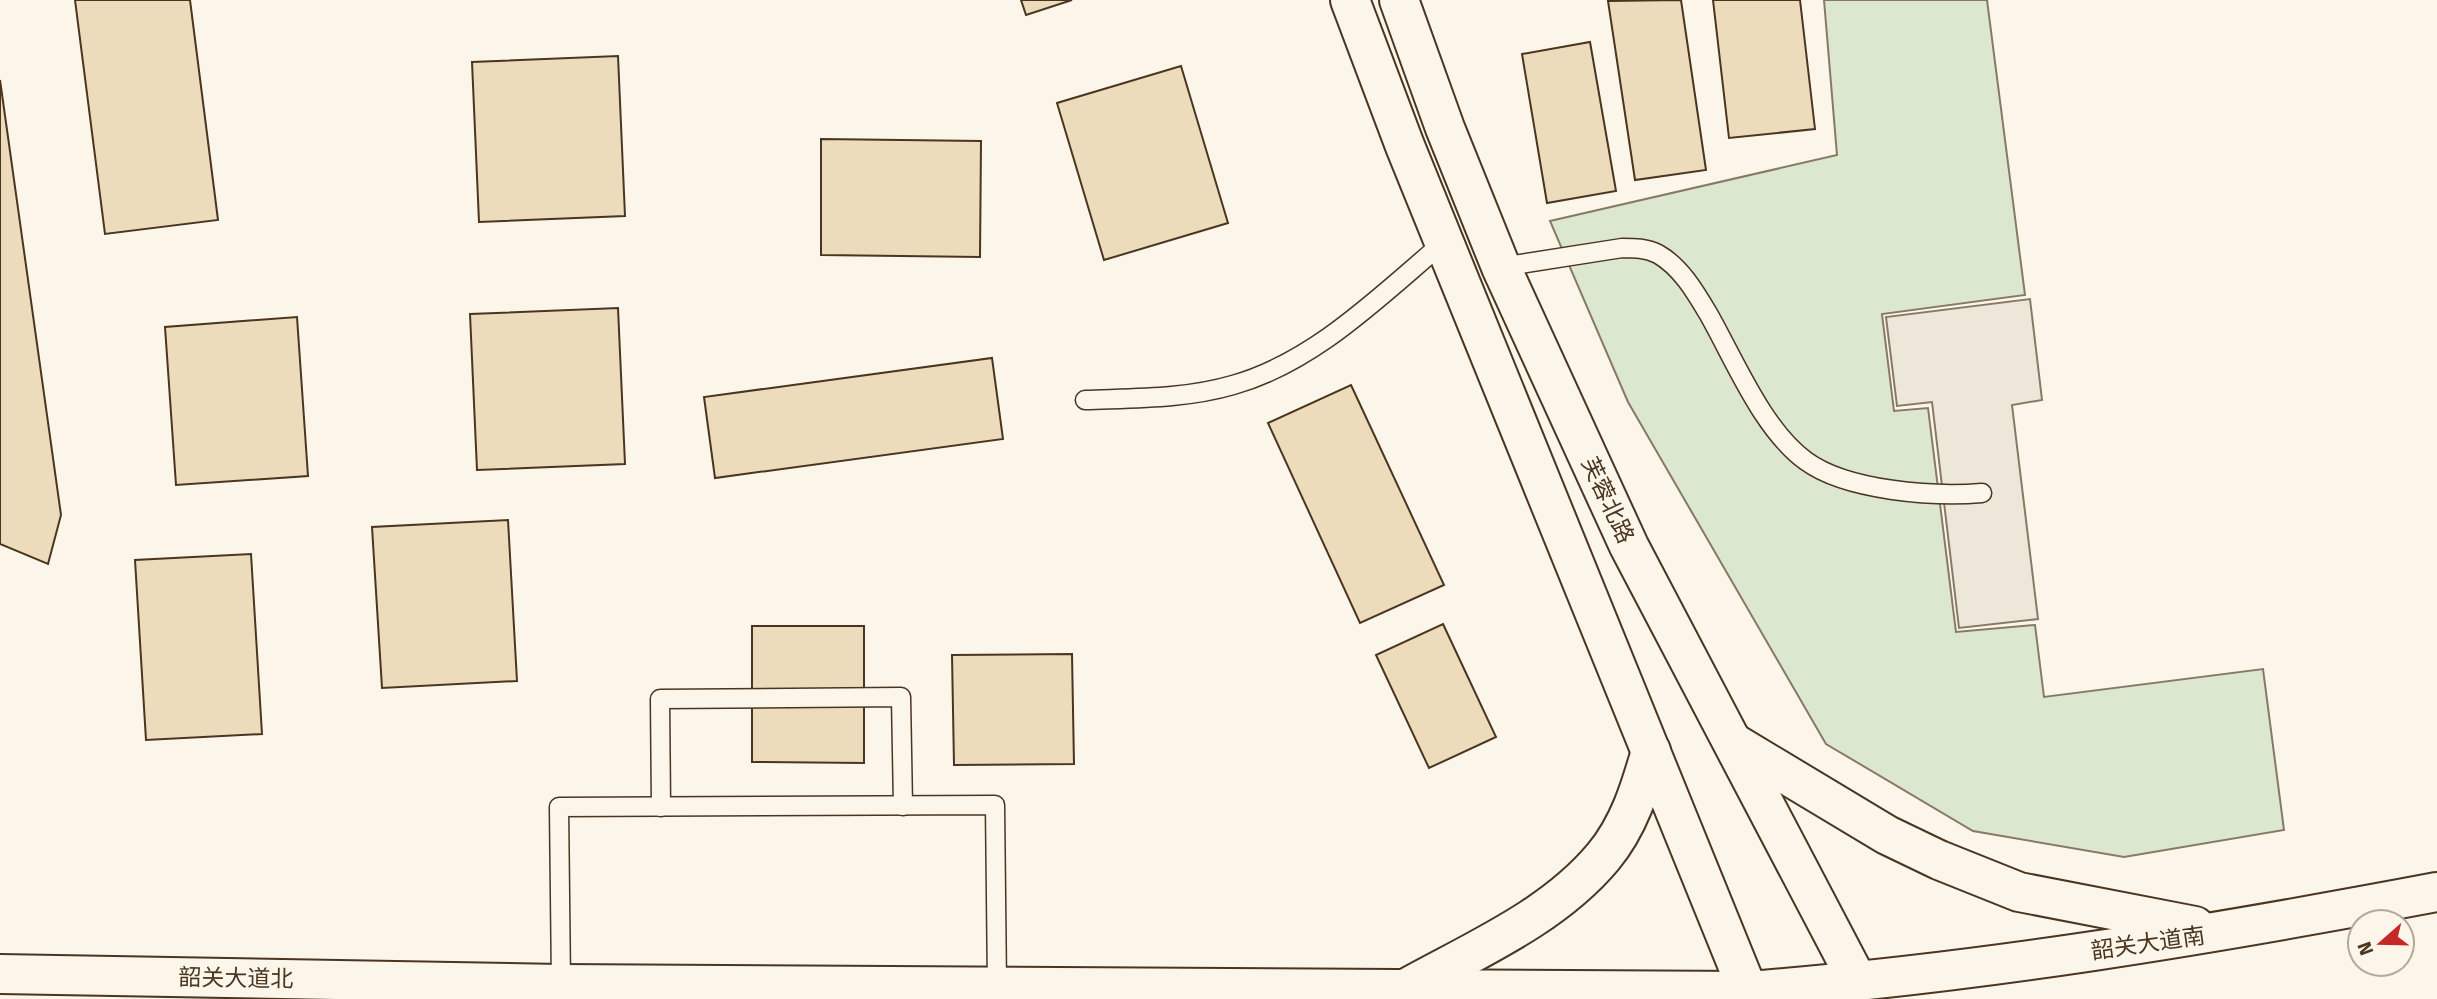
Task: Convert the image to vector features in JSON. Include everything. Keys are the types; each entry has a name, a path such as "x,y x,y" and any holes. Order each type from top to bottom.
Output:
{"main road":[{"path":"1350,0 1444,242 1750,995"},
{"name":"芙蓉北路","path":"1399,0 1445,128 1501,267 1629,546 1862,991"},
{"path":"1734,743 1887,835 1939,860 2019,892 2225,932"},
{"path":"1403,990 1540,914 1574,885 1603,857 1625,824 1639,794 1651,751"},
{"name":"韶关大道南","path":"1862,991 2225,932 2437,892"},
{"name":"韶关大道北","path":"0,974 561,984 1750,995 1862,991"}],"lane":[{"path":"1085,400 1176,397 1234,385 1275,368 1319,343 1444,242"},
{"path":"1501,267 1622,247 1642,248 1660,255 1694,290 1771,423 1788,446 1808,463 1832,475 1923,495 1982,493"},
{"path":"661,807 660,699 888,697 901,697 902,806"},
{"path":"561,984 559,807 995,805 997,987"}],"green space":[{"path":"1824,0 1987,0 2025,295 1882,314 1894,411 1928,408 1956,632 2035,625 2044,697 2263,669 2284,830 2124,857 1973,831 1826,744 1628,402 1550,221 1837,155"}],"shaded area":[{"path":"2030,299 2042,400 2012,405 2038,619 1959,628 1932,402 1897,406 1886,317"}],"building":[{"path":"75,0 190,0 218,220 105,234"},
{"path":"1021,0 1072,0 1026,15"},
{"path":"1681,0 1706,170 1635,180 1608,1"},
{"path":"1713,0 1800,0 1815,129 1729,138"},
{"path":"1590,42 1616,191 1547,203 1522,54"},
{"path":"618,56 625,216 479,222 472,62"},
{"path":"1181,66 1228,223 1104,260 1057,103"},
{"path":"0,80 61,515 48,564 0,544"},
{"path":"821,139 981,141 980,257 821,255"},
{"path":"618,308 625,464 477,470 470,314"},
{"path":"297,317 308,476 176,485 165,327"},
{"path":"992,358 1003,439 715,478 704,397"},
{"path":"1351,385 1444,585 1360,623 1268,423"},
{"path":"508,520 517,681 382,688 372,527"},
{"path":"251,554 262,734 146,740 135,560"},
{"path":"1443,624 1496,737 1429,768 1376,655"},
{"path":"752,626 864,626 864,763 752,762"},
{"path":"1072,654 1074,764 954,765 952,655"}]}
